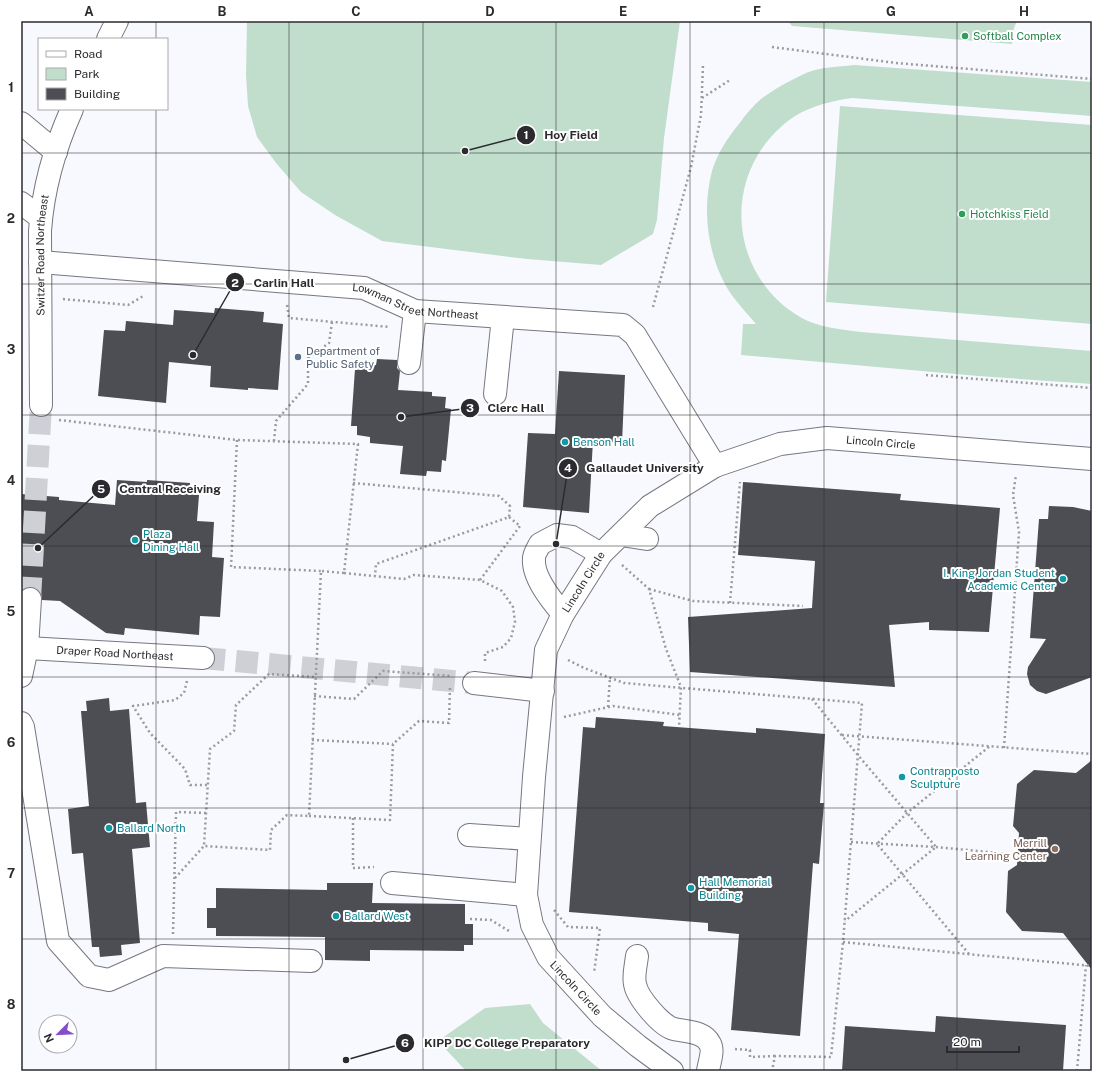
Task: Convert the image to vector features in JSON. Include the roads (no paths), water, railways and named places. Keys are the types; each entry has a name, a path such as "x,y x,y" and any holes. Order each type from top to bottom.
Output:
{"street":[{"path":"108,38 117,21"},
{"name":"Switzer Road Northeast","path":"47,412 40,262 41,218 50,170 72,110"},
{"path":"21,123 56,152"},
{"path":"21,203 41,218"},
{"name":"Lowman Street Northeast","path":"40,262 364,288 415,311 623,325 635,335 703,479"},
{"path":"410,364 415,311"},
{"path":"495,394 503,317"},
{"name":"Lincoln Circle","path":"672,1071 638,1046 602,1016 548,957 532,925 526,895 529,839 546,650 563,614 601,554 650,506 703,479 780,444 827,438 1092,459"},
{"path":"621,534 647,539"},
{"path":"563,614 544,590 537,575 534,559 540,544 557,535 572,537 601,554"},
{"path":"21,676 27,648 30,599"},
{"name":"Draper Road Northeast","path":"27,648 196,657"},
{"path":"472,675 543,691"},
{"path":"21,723 23,727 58,941 89,976 109,980 163,956 311,961"},
{"path":"469,835 529,839"},
{"path":"392,882 526,895"},
{"path":"637,956 634,984 638,994 657,1017 672,1029 703,1036 710,1044 711,1055 708,1071"}],"tunnel":[{"path":"30,599 41,405"},
{"path":"203,658 474,683"}],"place":[{"name":"Softball Complex","path":"965,36"},
{"name":"Hoy Field","path":"465,151"},
{"name":"Hotchkiss Field","path":"962,214"},
{"name":"Carlin Hall","path":"193,355"},
{"name":"Department of Public Safety","path":"298,357"},
{"name":"Clerc Hall","path":"401,417"},
{"name":"Benson Hall","path":"565,442"},
{"name":"Plaza Dining Hall","path":"135,540"},
{"name":"Gallaudet University","path":"556,544"},
{"name":"Central Receiving","path":"38,548"},
{"name":"I. King Jordan Student Academic Center","path":"1063,579"},
{"name":"Contrapposto Sculpture","path":"902,777"},
{"name":"Ballard North","path":"109,828"},
{"name":"Merrill Learning Center","path":"1055,849"},
{"name":"Hall Memorial Building","path":"691,888"},
{"name":"Ballard West","path":"336,916"},
{"name":"KIPP DC College Preparatory","path":"346,1060"}]}
